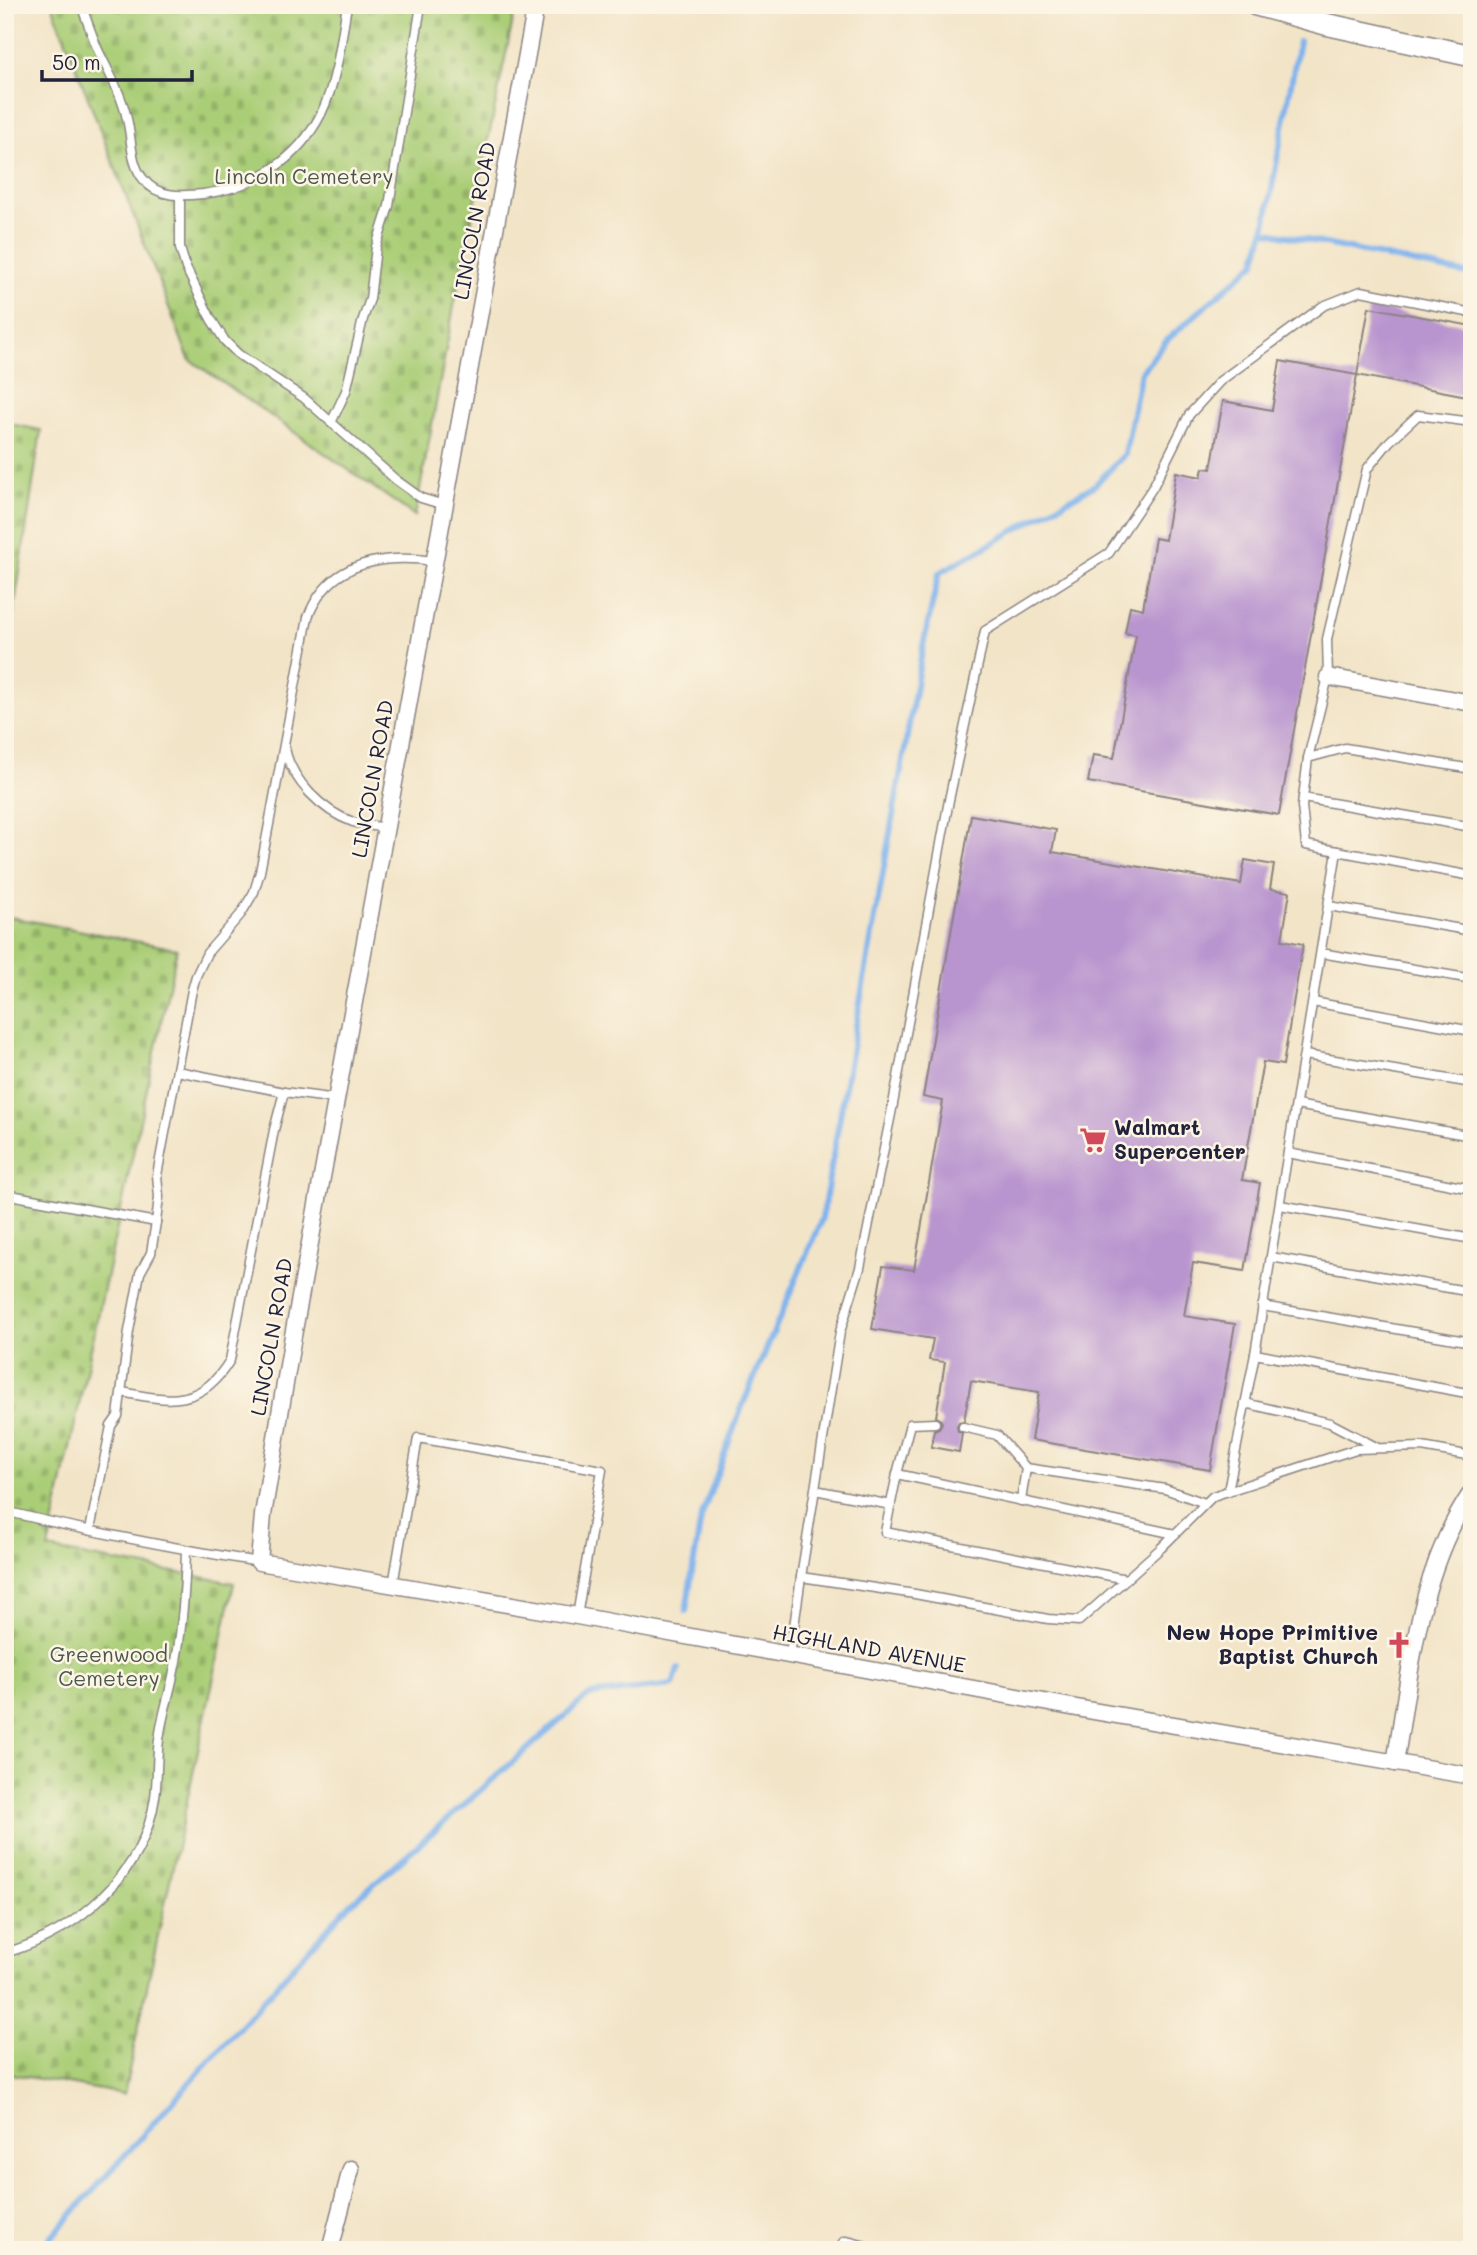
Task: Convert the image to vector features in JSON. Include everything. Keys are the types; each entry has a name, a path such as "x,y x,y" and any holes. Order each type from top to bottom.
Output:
{"street":[{"name":"LINCOLN ROAD","path":"259,1562 263,1515 337,1099 536,5"},
{"path":"1256,5 1325,24 1472,56"},
{"path":"1328,677 1472,703"},
{"path":"1395,1763 1418,1629 1441,1545 1465,1517 1472,1492"},
{"name":"HIGHLAND AVENUE","path":"259,1562 1472,1776"},
{"path":"330,2250 351,2169"},
{"path":"846,2245 865,2250"}],"lane":[{"path":"81,5 127,117 134,160 141,178 159,191 180,197 233,189 271,171 290,156 309,134 321,114 335,73 347,5"},
{"path":"331,423 346,391 370,299 376,247 389,206 421,5"},
{"path":"180,197 180,248 186,268 225,341 238,354 304,398 413,492 428,501 444,505"},
{"path":"790,1656 840,1332 860,1268 949,800 985,631 1109,553 1153,487 1189,415 1220,381 1324,306 1361,291 1472,313"},
{"path":"1472,422 1418,415 1389,442 1367,469 1327,639 1328,677 1308,758 1303,798 1306,845 1472,876"},
{"path":"90,1530 111,1426 118,1416 140,1273 150,1253 156,1222 159,1197 157,1175 195,976 214,944 241,914 254,892 260,872 303,637 312,607 337,578 368,562 408,558 434,561"},
{"path":"284,745 289,762 299,780 324,805 339,816 356,823 386,828"},
{"path":"1308,758 1345,748 1472,769"},
{"path":"1303,798 1472,827"},
{"path":"1228,1491 1255,1354 1337,851"},
{"path":"1329,906 1472,931"},
{"path":"1321,953 1472,979"},
{"path":"1314,1002 1472,1031"},
{"path":"1305,1055 1472,1083"},
{"path":"177,1071 284,1092 337,1099"},
{"path":"122,1392 160,1399 195,1396 220,1376 230,1360 274,1130 284,1092"},
{"path":"1296,1105 1472,1136"},
{"path":"1288,1153 1472,1189"},
{"path":"5,1194 156,1222"},
{"path":"1280,1205 1472,1239"},
{"path":"1270,1257 1472,1292"},
{"path":"1262,1306 1472,1342"},
{"path":"1255,1354 1472,1394"},
{"path":"1245,1404 1330,1423 1378,1448"},
{"path":"935,1423 910,1424 885,1532 1126,1579"},
{"path":"962,1427 998,1435 1026,1468 1165,1489 1205,1503"},
{"path":"393,1585 418,1438 602,1470 577,1616"},
{"path":"801,1577 915,1594 1048,1619 1079,1621 1213,1496 1356,1449 1422,1447 1472,1455"},
{"path":"1021,1501 1026,1468"},
{"path":"897,1474 1174,1534"},
{"path":"815,1490 891,1505"},
{"path":"5,1511 186,1550 259,1562"},
{"path":"5,1953 52,1935 91,1909 115,1883 145,1833 155,1796 160,1733 180,1640 186,1550"}],"green space":[{"name":"Lincoln Cemetery","path":"52,5 516,5 455,301 415,516 189,359"},
{"path":"5,423 41,430 5,671"},
{"name":"Greenwood Cemetery","path":"5,916 177,949 48,1549 234,1583 124,2094 5,2073"}],"building":[{"path":"1369,307 1472,326 1472,397 1357,375"},
{"path":"1280,361 1357,375 1279,815 1088,782 1093,755 1114,758 1136,635 1125,633 1130,606 1143,609 1155,538 1165,540 1176,472 1201,477 1203,468 1211,469 1223,401 1272,410"},
{"name":"Walmart Supercenter","path":"971,815 1056,830 1052,852 1241,884 1245,860 1274,865 1270,889 1290,892 1282,940 1303,944 1283,1065 1263,1062 1242,1180 1260,1183 1245,1271 1193,1263 1184,1316 1235,1324 1210,1470 1031,1440 1039,1392 971,1381 964,1421 957,1426 962,1433 959,1452 931,1447 934,1430 942,1423 936,1417 945,1362 929,1360 933,1339 872,1329 883,1266 914,1270 943,1101 923,1097"}],"waterway":[{"path":"686,1611 701,1518 741,1409 822,1218 923,646 939,573 1095,485 1125,454 1141,372 1168,339 1255,263 1264,231 1299,41"},
{"path":"1264,231 1472,275"},
{"path":"40,2250 344,1910 589,1695 673,1685 678,1669"}],"place":[{"name":"Walmart Supercenter","path":"1093,1140"},
{"name":"New Hope Primitive Baptist Church","path":"1399,1645"}]}
